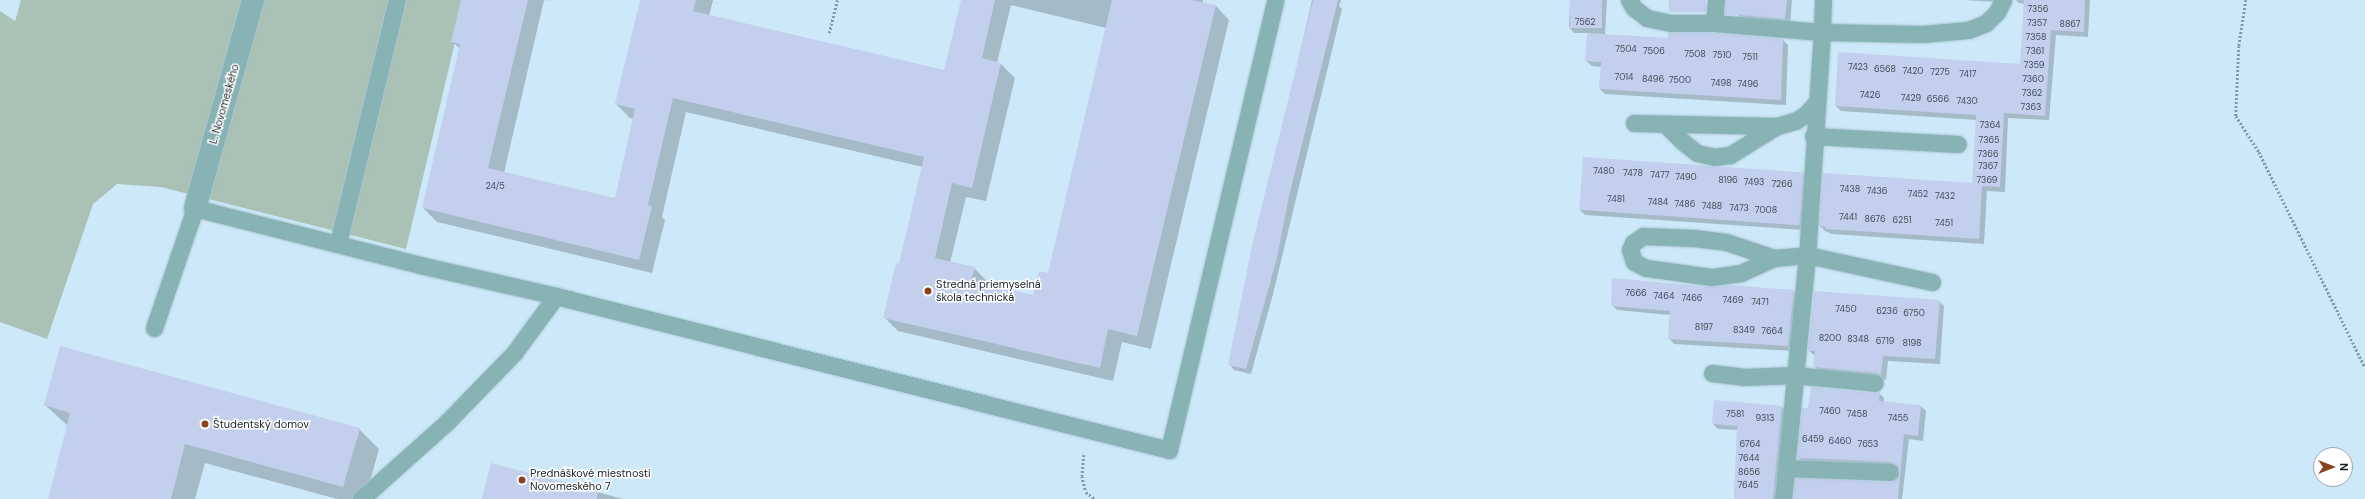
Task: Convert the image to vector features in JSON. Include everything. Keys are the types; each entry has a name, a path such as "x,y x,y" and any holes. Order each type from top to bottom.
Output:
{"street":[{"name":"L. Novomeského","path":"195,208 253,0"}],"lane":[{"path":"338,244 396,0"},
{"path":"154,328 195,208 420,265 556,296 1169,450 1275,0"},
{"path":"1629,0 1634,8 1648,18 1671,23 1714,23 1822,32 1923,34 1968,30 1986,23 1997,12 2003,0"},
{"path":"1714,23 1716,0"},
{"path":"1783,499 1807,255 1815,104 1822,32 1823,0"},
{"path":"1665,124 1683,142 1698,153 1714,157 1730,154 1777,126 1795,121 1806,114 1815,104"},
{"path":"1634,123 1777,126"},
{"path":"1813,136 1958,144"},
{"path":"1774,258 1726,242 1658,235 1643,236 1633,243 1630,250 1634,262 1646,268 1711,277 1742,273 1774,258 1807,255 1932,282"},
{"path":"361,499 446,422 509,358 556,296"},
{"path":"1712,373 1744,377 1794,375 1875,383"},
{"path":"1786,468 1890,472"}],"path":[{"path":"829,33 838,0"},
{"path":"2246,0 2239,46 2236,116 2259,152 2365,367"},
{"path":"1088,430 1082,476 1086,492 1094,499"}],"green space":[{"path":"21,0 465,0 406,249 161,187 117,184 93,204 47,339 0,322 0,11 15,21"}],"building":[{"path":"461,0 528,0 488,168 615,198 635,109 615,104 640,0 696,0 693,11 944,70 961,0 995,0 982,58 1001,63 972,188 952,183 935,258 975,267 971,280 1033,295 1039,271 1048,273 1112,0 1192,0 1216,5 1137,336 1108,329 1100,368 883,318 896,263 899,264 924,157 673,98 648,205 652,206 639,260 422,208 460,44 451,42"},
{"path":"1313,0 1338,0 1289,196 1277,258 1246,369 1228,365 1253,241"},
{"path":"1570,0 1602,0 1602,28 1570,28"},
{"path":"1669,0 1706,0 1706,12 1669,12"},
{"path":"1726,0 1787,0 1785,19 1725,14"},
{"path":"2024,0 2085,0 2084,32 2051,30 2045,116 2004,113 2000,187 1982,186 1979,239 1826,229 1826,227 1819,226 1823,173 1972,183 1976,115 1835,106 1838,52 2020,64"},
{"path":"1587,33 1668,38 1668,33 1714,33 1783,39 1781,100 1599,89 1601,62 1585,61"},
{"path":"1583,157 1803,172 1800,225 1579,210"},
{"path":"1612,278 1710,287 1727,285 1794,290 1788,346 1668,339 1670,311 1611,306"},
{"path":"1814,291 1940,300 1935,359 1883,356 1881,375 1876,373 1813,367 1815,351 1808,351 1808,348"},
{"name":"Študentský domov","path":"60,346 360,428 343,487 185,444 171,499 48,499 70,413 44,405"},
{"path":"1811,387 1874,393 1880,392 1879,401 1921,405 1918,436 1904,434 1898,499 1793,499 1795,478 1890,482 1895,481 1900,473 1899,467 1890,462 1797,458 1802,408 1808,408"},
{"path":"1714,400 1782,406 1773,499 1734,499 1737,426 1712,424"},
{"name":"Prednáškové miestnosti Novomeského 7","path":"491,463 598,491 597,499 482,499"}],"place":[{"name":"Stredná priemyselná škola technická","path":"928,291"},
{"name":"Študentský domov","path":"205,424"},
{"name":"Prednáškové miestnosti Novomeského 7","path":"522,480"}]}
